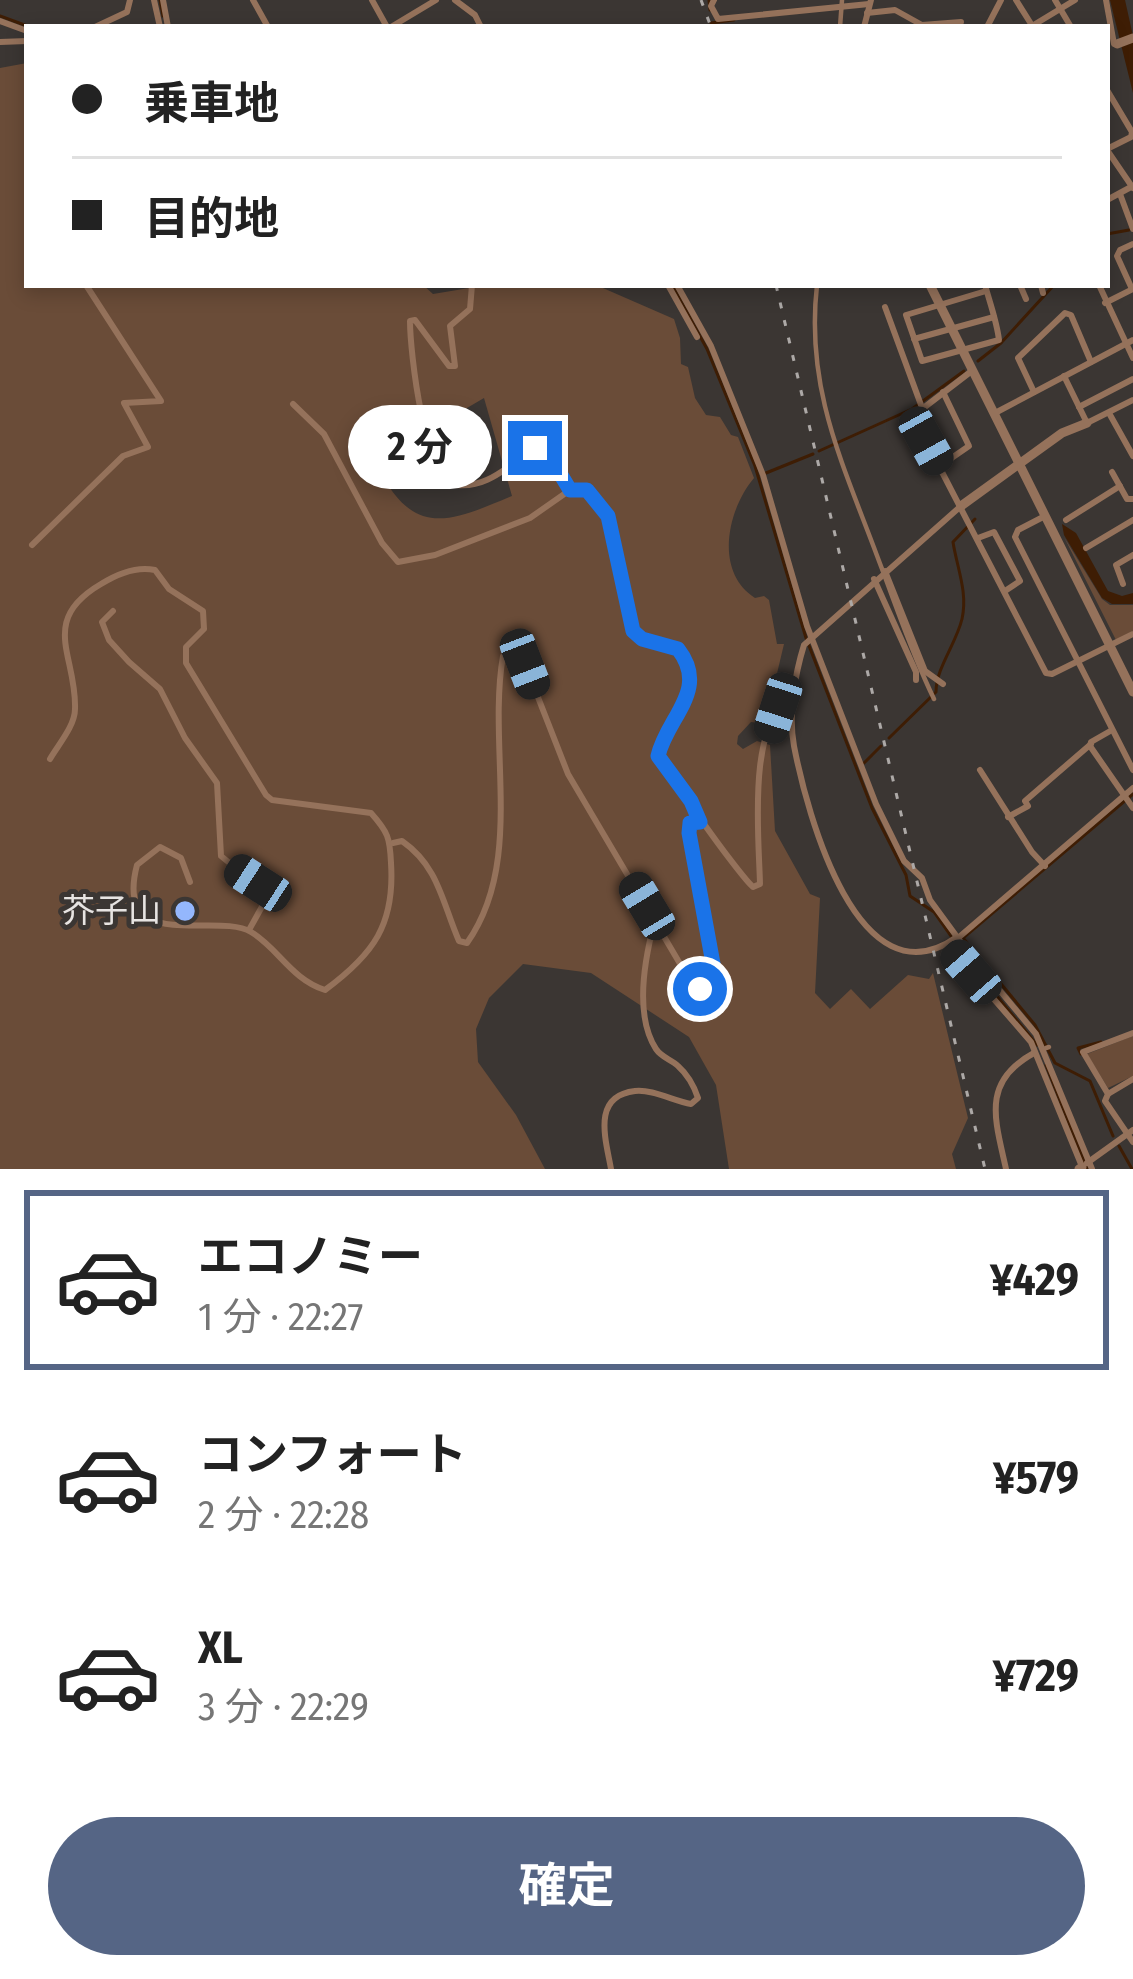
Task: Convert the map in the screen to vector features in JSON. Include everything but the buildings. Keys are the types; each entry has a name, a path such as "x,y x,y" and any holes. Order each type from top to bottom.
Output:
{"street":[{"path":"101,24 127,12 130,0"},
{"path":"394,24 436,0"},
{"path":"455,0 476,15 480,24"},
{"path":"714,0 711,6 718,19 839,4 895,10 920,24"},
{"path":"1054,0 1069,24"},
{"path":"1038,24 1075,0"},
{"path":"935,24 961,22"},
{"path":"1113,46 1133,38"},
{"path":"1110,95 1132,132 1129,143"},
{"path":"1110,155 1132,188 1110,199"},
{"path":"1120,194 1133,229"},
{"path":"1105,303 1133,289 1117,256 1133,244"},
{"path":"32,545 123,456 148,447 124,404 161,401 88,288"},
{"path":"472,288 468,312 450,326 455,367 449,366 416,320 410,321 436,467 447,482 475,483 495,477 541,447 570,490"},
{"path":"674,288 697,337"},
{"path":"675,288 723,373 764,475 809,642 904,861 920,874 954,940 1018,1026 1042,1050 1085,1166 1130,1132"},
{"path":"817,288 815,358 834,444 925,671 939,682"},
{"path":"932,288 1133,692"},
{"path":"986,288 999,340 922,361 906,314 940,304 986,288"},
{"path":"1021,288 1025,299"},
{"path":"1100,288 1129,341 1133,358"},
{"path":"885,308 921,404"},
{"path":"1034,392 1018,358 1065,314 1071,315 1091,362"},
{"path":"914,339 994,317"},
{"path":"995,413 1129,341"},
{"path":"973,370 921,404 913,416 1048,676 1133,634"},
{"path":"1064,376 1087,424"},
{"path":"1079,407 1133,379"},
{"path":"940,466 969,446 943,392"},
{"path":"1133,400 1061,433 1019,462 874,579 809,642 799,658 794,694 794,744 840,890 870,931 891,948 916,954 954,940 1127,802 1133,788"},
{"path":"293,404 324,434 382,542 398,562 435,555 530,518 570,490 592,493 608,516 637,636 678,649 692,677 688,696 658,756 691,801 700,822 748,884 760,884 758,778 778,708 794,694"},
{"path":"1109,413 1133,457"},
{"path":"1112,472 1127,499 1133,499"},
{"path":"1066,520 1120,486"},
{"path":"1045,516 1018,530 1015,537 1133,770"},
{"path":"1086,548 1133,520"},
{"path":"978,538 994,532 1020,580 1005,591"},
{"path":"1123,584 1116,565 1133,555"},
{"path":"50,759 76,715 63,640 67,618 78,602 107,580 150,568 169,589 203,611 204,629 186,647 186,663 266,795 272,800 371,813 392,843 394,887 388,919 361,959 325,990 299,977 249,931 157,922 134,896 137,865 160,847 181,858 190,882"},
{"path":"884,572 893,608 933,697"},
{"path":"874,579 916,680"},
{"path":"112,611 102,622 109,640 160,689 185,738 217,782 221,856 265,892 249,931"},
{"path":"392,843 402,841 428,862 459,941 467,943 486,904 498,851 500,688 503,656 512,650 525,664 568,774 689,979 700,989 713,976 713,957 689,833 690,823 700,822"},
{"path":"1008,818 1028,806 1025,801 1112,730"},
{"path":"1090,744 1127,802"},
{"path":"980,770 1008,818 1045,866"},
{"path":"611,1169 603,1117 611,1103 635,1091 691,1104 698,1098 676,1064 655,1048 646,1021 646,968 655,920"},
{"path":"1108,1094 1083,1052 1133,1033"},
{"path":"1006,1169 994,1097 1003,1079 1042,1050"},
{"path":"1133,1079 1108,1094 1105,1101 1133,1142"}],"shaded area":[{"path":"1110,0 1125,0 1133,36 1133,93"},
{"path":"24,64 24,288 426,288 433,294 469,288 603,288 674,319 681,364 688,367 695,398 706,415 720,417 731,435 738,437 754,478 732,523 730,557 742,587 755,598 769,600 777,644 784,644 765,724 751,722 737,744 743,749 757,741 770,745 775,831 810,894 820,898 815,993 830,1009 851,989 870,1009 908,975 929,979 933,973 968,1118 952,1154 956,1169 729,1169 716,1085 689,1037 591,973 523,964 489,998 476,1029 478,1062 516,1115 545,1169 0,1169 0,68","holes":["484,398 512,496 449,518 417,514 389,486 375,462"]},
{"path":"1062,524 1076,533 1108,591 1122,596 1133,593 1133,604 1112,604 1102,598"},
{"path":"1064,537 1102,599 1110,605 1133,605 1133,631 1116,640"},
{"path":"1133,1036 1133,1076 1108,1088 1087,1054"}],"waterway":[{"path":"160,0 163,16"},
{"path":"709,0 710,10"},
{"path":"0,16 24,25"},
{"path":"711,23 734,20"},
{"path":"1110,233 1129,230"},
{"path":"674,288 707,349 755,466 806,638 872,808 906,875 910,896 934,912 1037,1045"},
{"path":"978,361 1051,288"},
{"path":"819,451 912,409 964,371"},
{"path":"766,473 813,454"},
{"path":"889,738 936,692 964,609 953,542 975,519"},
{"path":"864,763 881,746"},
{"path":"963,938 1133,794"},
{"path":"963,938 1035,1025 1055,1063 1090,1081 1113,1136"},
{"path":"1081,1054 1078,1048 1101,1042"},
{"path":"1046,1065 1087,1169"},
{"path":"1119,1146 1132,1169"}],"railway":[{"path":"701,0 710,24"},
{"path":"777,288 985,1169"}],"place":[{"name":"芥子山","path":"185,911"}],"route":[{"path":"535,448 546,450 570,490 587,490 603,505 633,631 642,639 678,649 692,677 683,708 658,756 691,801 700,822 690,823 689,833 714,969 710,983 700,989"}]}
